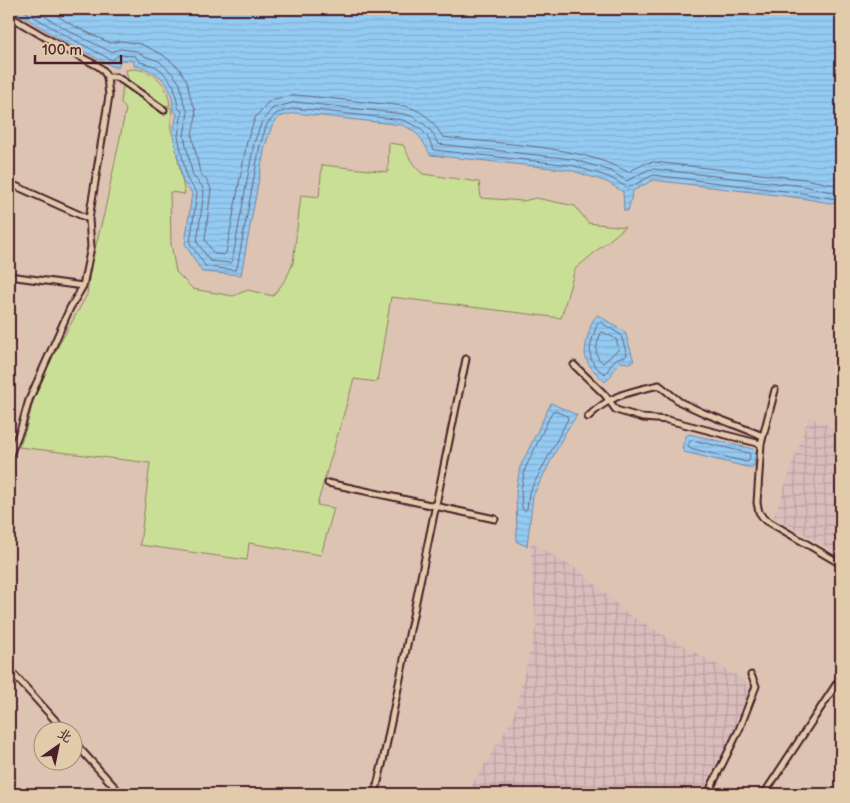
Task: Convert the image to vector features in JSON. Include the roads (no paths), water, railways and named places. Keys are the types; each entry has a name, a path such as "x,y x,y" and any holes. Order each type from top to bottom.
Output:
{"street":[{"path":"9,457 21,428 32,392 70,308 83,286 91,246 89,219 109,96 107,77 98,66 10,19"},
{"path":"107,77 116,77 123,81 164,110"},
{"path":"9,183 89,219"},
{"path":"9,276 83,286"},
{"path":"375,794 466,360"},
{"path":"574,365 606,395 608,401 616,410 643,418 668,420 761,444"},
{"path":"588,417 596,409 621,394 658,386 680,402 763,436"},
{"path":"775,390 761,444 757,504 759,512 764,519 841,564"},
{"path":"328,483 495,519"},
{"path":"9,669 55,720"},
{"path":"712,794 711,787 739,730 756,686 751,675"},
{"path":"764,794 841,677"},
{"path":"82,751 121,794"}],"water":[{"path":"11,9 841,9 841,205 801,198 653,180 633,191 628,211 624,211 623,192 607,182 570,170 430,155 419,137 412,130 402,125 295,113 279,117 272,126 265,146 241,275 202,272 185,244 192,193 183,182 173,135 177,113 173,111 171,94 163,80 151,71 134,66 134,61 120,60 118,68 112,66 63,41"},
{"path":"598,315 625,332 634,361 629,363 620,362 605,382 589,365 585,355 591,325 594,318"},
{"path":"551,403 577,415 565,433 533,496 527,546 517,542 516,490 520,467"},
{"path":"689,434 753,449 756,452 754,466 751,468 684,452 682,448 686,436"}]}
